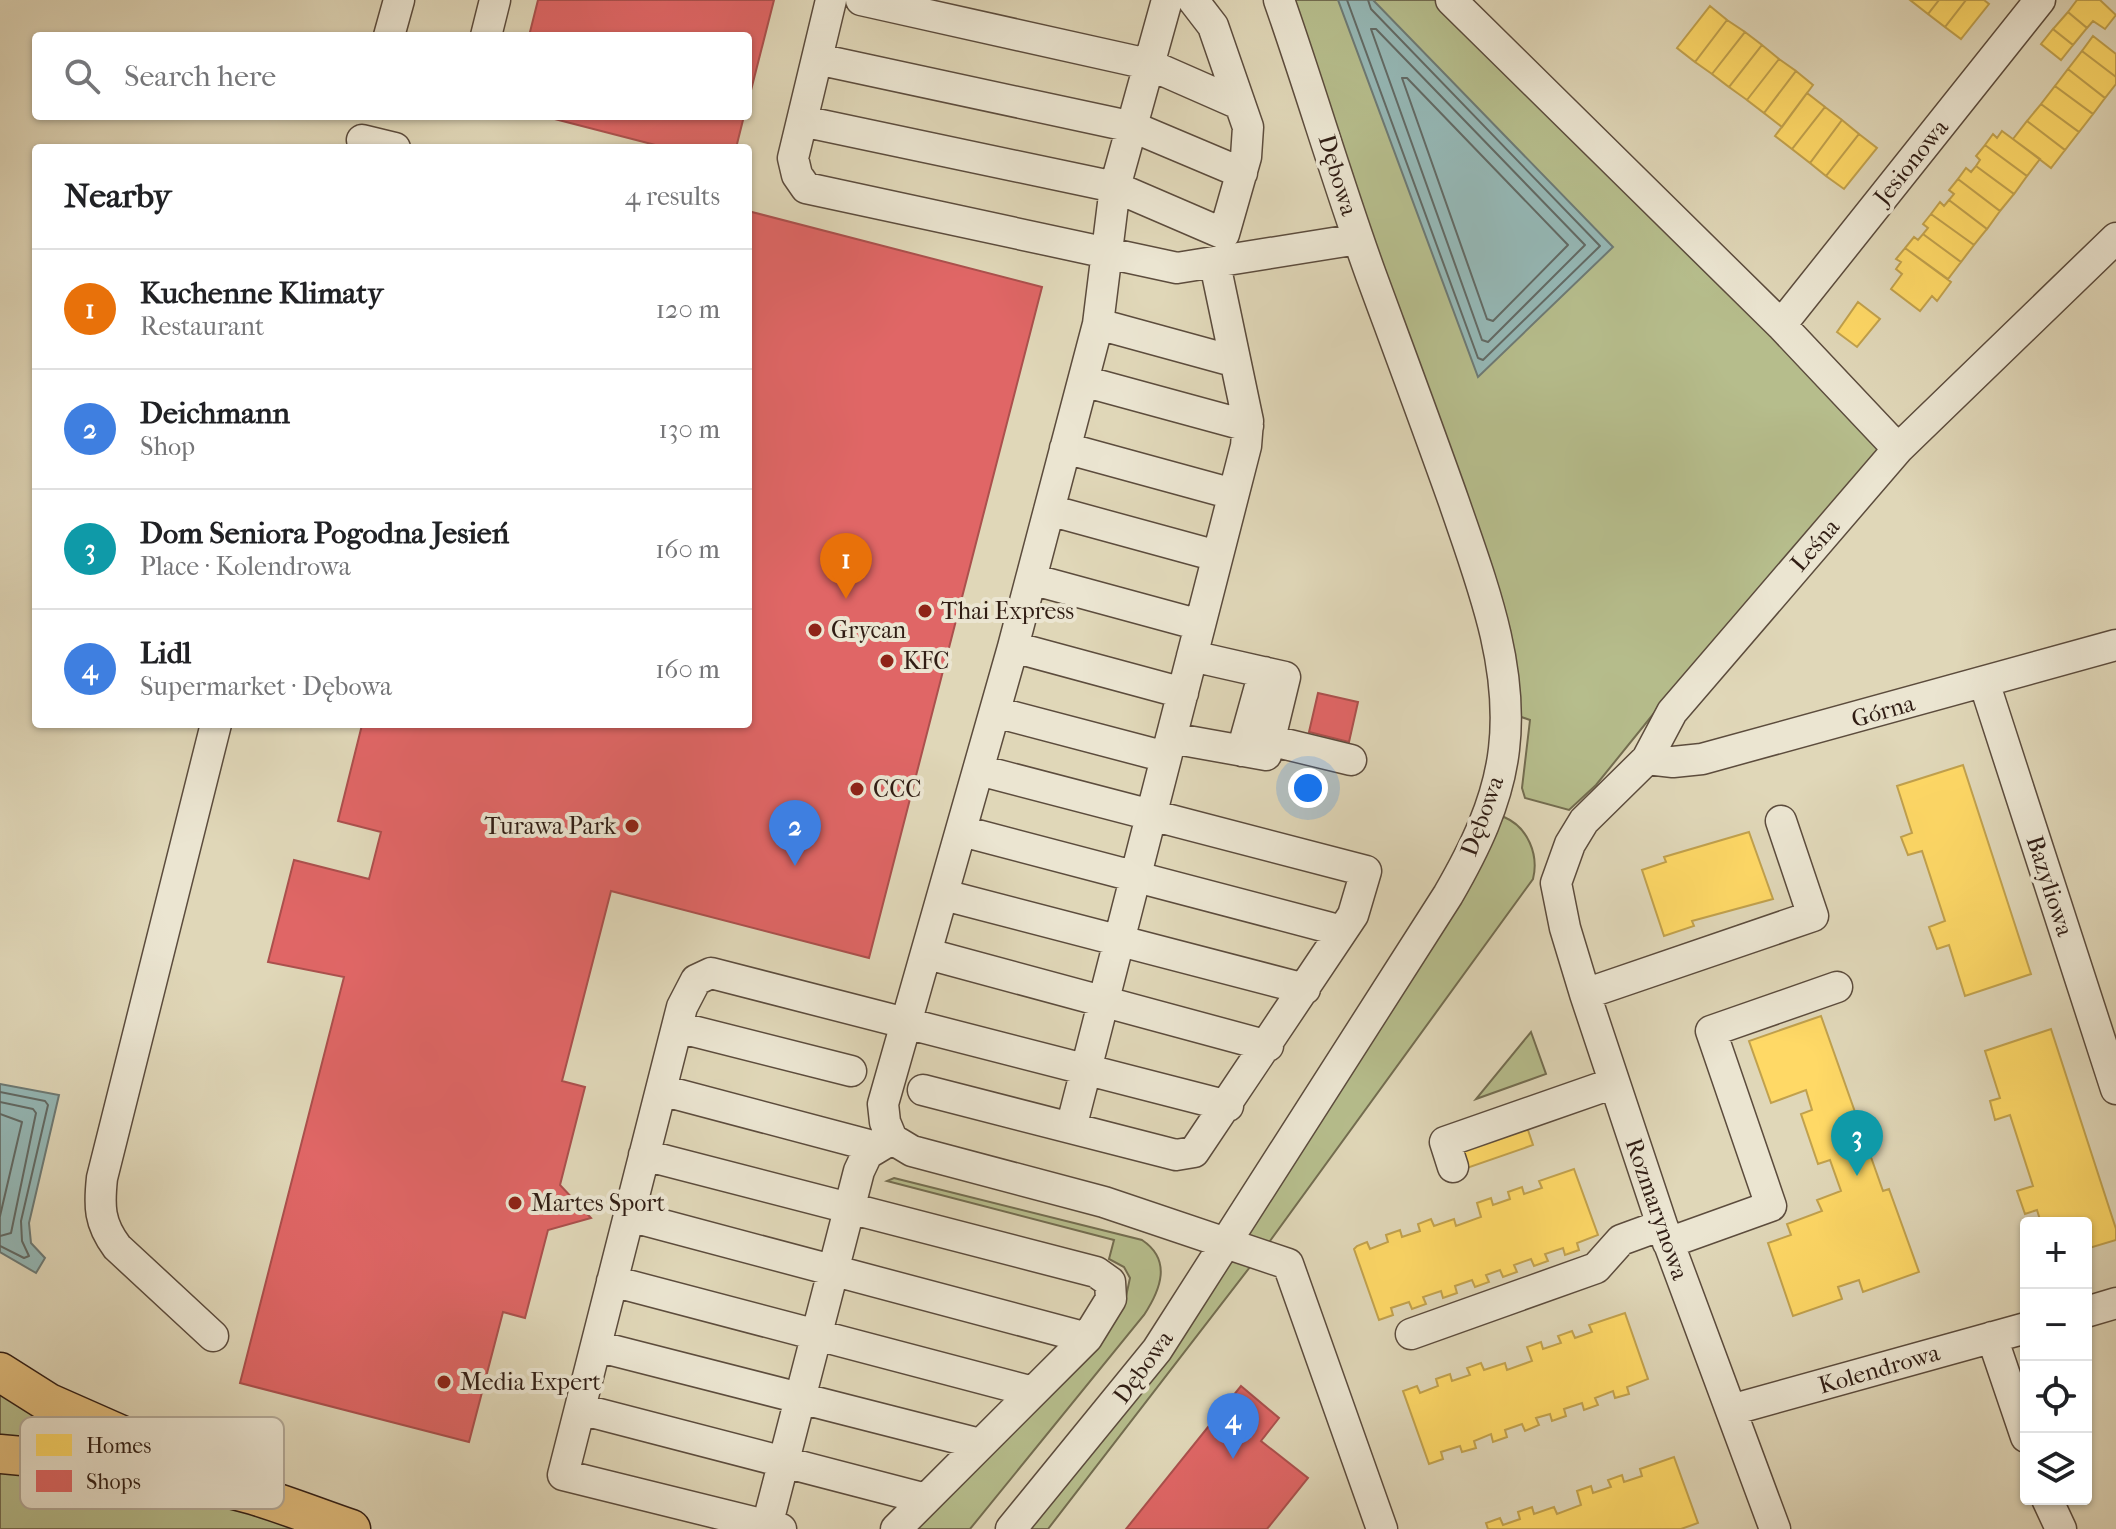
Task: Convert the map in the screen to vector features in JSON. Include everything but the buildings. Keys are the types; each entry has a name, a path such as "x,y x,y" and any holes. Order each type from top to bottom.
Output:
{"main road":[{"path":"0,1372 49,1403 80,1417"},
{"path":"0,1454 20,1457"},
{"path":"284,1506 351,1529"}],"street":[{"path":"390,32 399,0"},
{"path":"487,32 495,0"},
{"path":"831,0 793,158 797,175 806,188 1177,268 1358,239"},
{"path":"861,0 1148,64 1239,104"},
{"path":"1213,26 1166,0 1115,187 1098,324 1013,647 928,954 907,1021 883,1104 884,1143 859,1171 848,1208 783,1461 774,1527 563,1475 677,1027 689,990 702,975 711,973 907,1021 1228,1106"},
{"path":"802,121 1115,187 1224,234 1249,142 1213,26 1193,0"},
{"name":"Dębowa","path":"1011,1529 1134,1382 1227,1242 1464,867 1489,809 1504,749 1502,669 1487,601 1401,350 1358,239 1279,0"},
{"path":"1451,0 1481,10 1898,449"},
{"name":"Jesionowa","path":"1781,325 2040,0"},
{"path":"817,59 1133,127 1242,173"},
{"path":"363,135 385,144"},
{"name":"Leśna","path":"1556,883 1570,844 1584,821 1647,759 1672,712 1898,449 2116,238"},
{"path":"1071,1128 1248,426 1215,264"},
{"path":"1098,324 1233,361"},
{"path":"1083,381 1248,426"},
{"path":"1065,448 1233,494"},
{"path":"1049,510 1217,556"},
{"path":"1031,579 1200,625"},
{"name":"Górna","path":"1647,759 1673,762 1702,759 2116,645"},
{"path":"1013,647 1183,693"},
{"path":"1192,656 1285,677 1256,746"},
{"name":"Bazyliowa","path":"1984,682 2116,1089"},
{"path":"995,712 1169,748 1256,746 1351,760"},
{"path":"213,1336 117,1247 106,1232 99,1209 102,1178 215,728"},
{"path":"923,1090 1185,1155 1201,1147 1342,931 1358,903 1366,871 979,770"},
{"path":"1585,994 1813,916 1781,821"},
{"path":"962,831 1342,931"},
{"name":"Rozmarynowa","path":"1556,883 1565,928 1585,994 1665,1234 1775,1529"},
{"path":"944,895 1305,989"},
{"path":"928,954 1268,1046"},
{"path":"1411,1334 1596,1268 1621,1240 1665,1234 1771,1206 1711,1031 1837,987"},
{"path":"677,1027 851,1071"},
{"path":"1453,1167 1445,1142 1614,1083"},
{"path":"661,1090 884,1143 1104,1202 1288,1264 1382,1529"},
{"path":"644,1155 1105,1276 1110,1282 1111,1299 1087,1338 896,1529"},
{"path":"629,1216 1087,1338"},
{"path":"612,1281 1033,1392"},
{"path":"2092,1310 2116,1303"},
{"name":"Kolendrowa","path":"1731,1410 2020,1330"},
{"path":"1992,1337 2025,1433"},
{"path":"596,1346 980,1444"},
{"path":"580,1409 926,1499"},
{"path":"2050,1505 2061,1529"}],"green space":[{"path":"1279,0 1451,0 1898,449 1663,702 1596,785 1569,810 1525,798 1522,788 1530,720 1504,711 1502,669"},
{"path":"1504,817 1520,828 1530,843 1534,861 1533,879 1270,1241 1048,1529 1011,1529 1126,1393 1482,831"},
{"path":"1531,1032 1546,1074 1476,1099"},
{"path":"894,1178 1142,1240 1157,1256 1160,1266 1159,1285 1144,1315 970,1529 913,1529 1125,1301 1130,1278 1124,1267 1109,1259 1114,1240 887,1181"},
{"path":"0,1372 21,1387 92,1417 20,1417 20,1509 284,1509 284,1498 356,1529 0,1529"}],"water":[{"path":"1338,0 1373,0 1613,247 1478,377"},
{"path":"0,1084 59,1095 29,1223 31,1243 45,1258 36,1273 0,1252"}],"place":[{"name":"Kuchenne Klimaty","path":"846,599"},
{"name":"Thai Express","path":"925,611"},
{"name":"Grycan","path":"815,630"},
{"name":"KFC","path":"887,661"},
{"name":"CCC","path":"857,789"},
{"name":"Turawa Park","path":"632,826"},
{"name":"Deichmann","path":"795,866"},
{"name":"Dom Seniora Pogodna Jesień","path":"1857,1176"},
{"name":"Martes Sport","path":"515,1203"},
{"name":"Media Expert","path":"444,1382"},
{"name":"Lidl","path":"1233,1459"}]}
